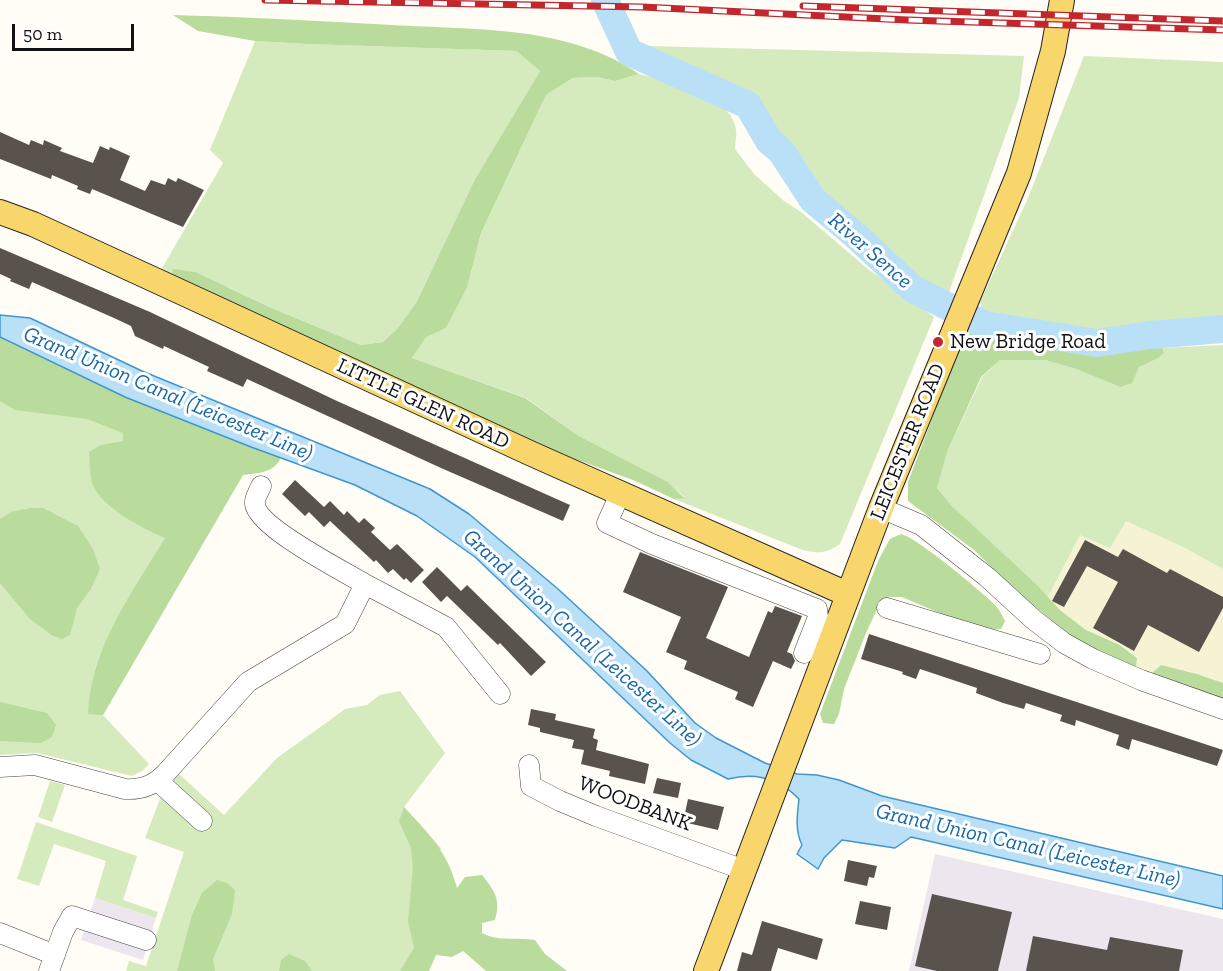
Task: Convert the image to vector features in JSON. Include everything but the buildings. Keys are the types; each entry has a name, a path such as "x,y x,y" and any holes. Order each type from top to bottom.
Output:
{"main road":[{"name":"LEICESTER ROAD","path":"744,870 847,594 1019,174 1053,51 1062,0"},
{"name":"LITTLE GLEN ROAD","path":"0,212 33,224 620,494 847,594"},
{"path":"706,971 744,870"}],"street":[{"path":"261,486 254,501 255,506 261,517 274,530 364,584 446,627 500,694"},
{"path":"620,494 607,523 652,544 817,609 818,617 804,654"},
{"path":"881,508 921,525 987,577 1034,620 1064,643 1093,659 1141,680 1223,709"},
{"path":"737,578 749,552"},
{"path":"0,767 35,765 125,789 142,788 158,781 248,682 345,624 364,584"},
{"path":"887,608 915,609 1008,645 1040,654"},
{"path":"1008,645 1034,620"},
{"name":"WOODBANK","path":"530,765 531,786 560,801 744,870"},
{"path":"158,781 202,821"},
{"path":"0,933 52,963 63,932 72,916 146,940"}],"shaded area":[{"path":"1126,521 1183,547 1223,569 1223,683 1161,665 1152,673 1136,667 1137,657 1121,645 1086,630 1060,610 1048,597 1080,535"},
{"path":"935,854 1223,919 1223,971 909,971"},
{"path":"95,898 156,918 143,960 81,940"}],"green space":[{"path":"173,15 520,33 582,46 611,58 639,74 615,81 597,77 573,78 546,95 481,233 467,288 446,328 426,337 412,358 525,398 579,436 668,482 684,498 674,499 633,480 550,450 172,277 173,269 195,272 274,309 361,345 383,342 398,328 417,301 475,179 540,71 517,51 255,41 198,31"},
{"path":"255,41 518,51 540,71 475,179 417,301 398,328 383,342 361,345 230,288 172,276 161,270 223,163 210,150"},
{"path":"650,46 1024,56 1019,98 949,292 943,296 925,290 906,268 796,180 779,157 761,115 746,96 666,63"},
{"path":"1084,56 1223,62 1223,323 1175,325 1094,340 984,322 980,302 1028,198"},
{"path":"639,74 697,91 723,107 732,118 736,130 735,149 754,174 868,269 934,317 840,544 830,550 811,552 800,549 674,499 684,497 668,482 579,436 526,398 412,358 426,336 446,328 467,288 481,233 546,95 573,78 597,77 615,81"},
{"path":"971,332 1074,350 1162,348 1164,353 1158,358 1139,367 1132,383 1120,387 1076,369 1045,360 1000,360 981,377 948,450 937,488 953,507 1037,585 1060,610 1086,630 1120,645 1137,658 1136,667 1129,669 1069,635 1016,591 974,550 908,501 908,482 959,348"},
{"path":"0,337 125,397 190,423 243,475 103,715 149,764 132,776 37,753 0,755"},
{"path":"0,337 125,397 281,457 270,469 243,475 103,715 88,714 91,689 105,643 127,600 165,538 114,510 98,494 93,485 89,452 101,445 123,441 123,433 87,419 15,410 0,401"},
{"path":"1223,345 1223,569 1183,547 1126,521 1110,548 1080,535 1048,597 953,507 937,488 948,450 982,377 1000,360 1045,360 1076,369 1120,387 1135,374 1139,367 1164,353 1162,348"},
{"path":"43,508 78,526 93,549 100,569 91,589 77,608 70,635 62,639 53,636 30,619 0,583 0,519 11,512"},
{"path":"901,534 920,544 977,588 996,607 1005,621 1001,629 986,630 970,626 902,597 890,597 880,603 866,633 844,689 839,714 834,724 823,723 820,714 878,561 890,539"},
{"path":"1161,665 1223,683 1223,703 1160,680 1152,673"},
{"path":"400,691 445,753 404,807 441,848 422,971 126,971 129,961 146,966 184,852 145,838 161,796 179,774 224,815 277,758 345,709 367,705 380,695"},
{"path":"0,702 47,713 56,725 52,737 41,743 0,741"},
{"path":"50,781 65,785 52,822 38,817"},
{"path":"404,807 443,853 457,888 465,877 482,875 490,886 496,896 497,913 495,920 482,923 482,933 501,938 535,940 545,954 567,971 486,971 463,951 452,957 436,955 429,971 400,971 414,948 408,921 413,868 411,848 399,821"},
{"path":"36,822 137,856 123,900 158,912 156,918 95,898 106,861 54,844 39,886 17,879"},
{"path":"217,880 227,883 235,890 232,914 213,959 215,971 177,971 192,915 202,893"},
{"path":"289,954 305,961 312,971 279,971 281,960"}],"water":[{"name":"Grand Union Canal (Leicester Line)","path":"0,315 30,318 142,371 430,489 469,514 558,589 647,671 695,723 716,738 765,763 797,774 817,775 839,780 882,796 1223,876 1223,909 911,837 895,848 842,840 824,858 818,869 797,854 802,845 797,829 799,799 783,786 766,778 748,776 728,779 691,760 670,743 475,557 417,516 355,485 125,397 0,337"}],"waterway":[{"name":"River Sence","path":"605,0 629,52 748,105 769,141 781,151 813,200 854,234 913,289 985,325 1097,343 1150,335 1223,329"}],"railway":[{"path":"265,0 642,7 907,20 1223,30"},
{"path":"803,6 1223,21"}],"place":[{"name":"New Bridge Road","path":"938,342"}]}
